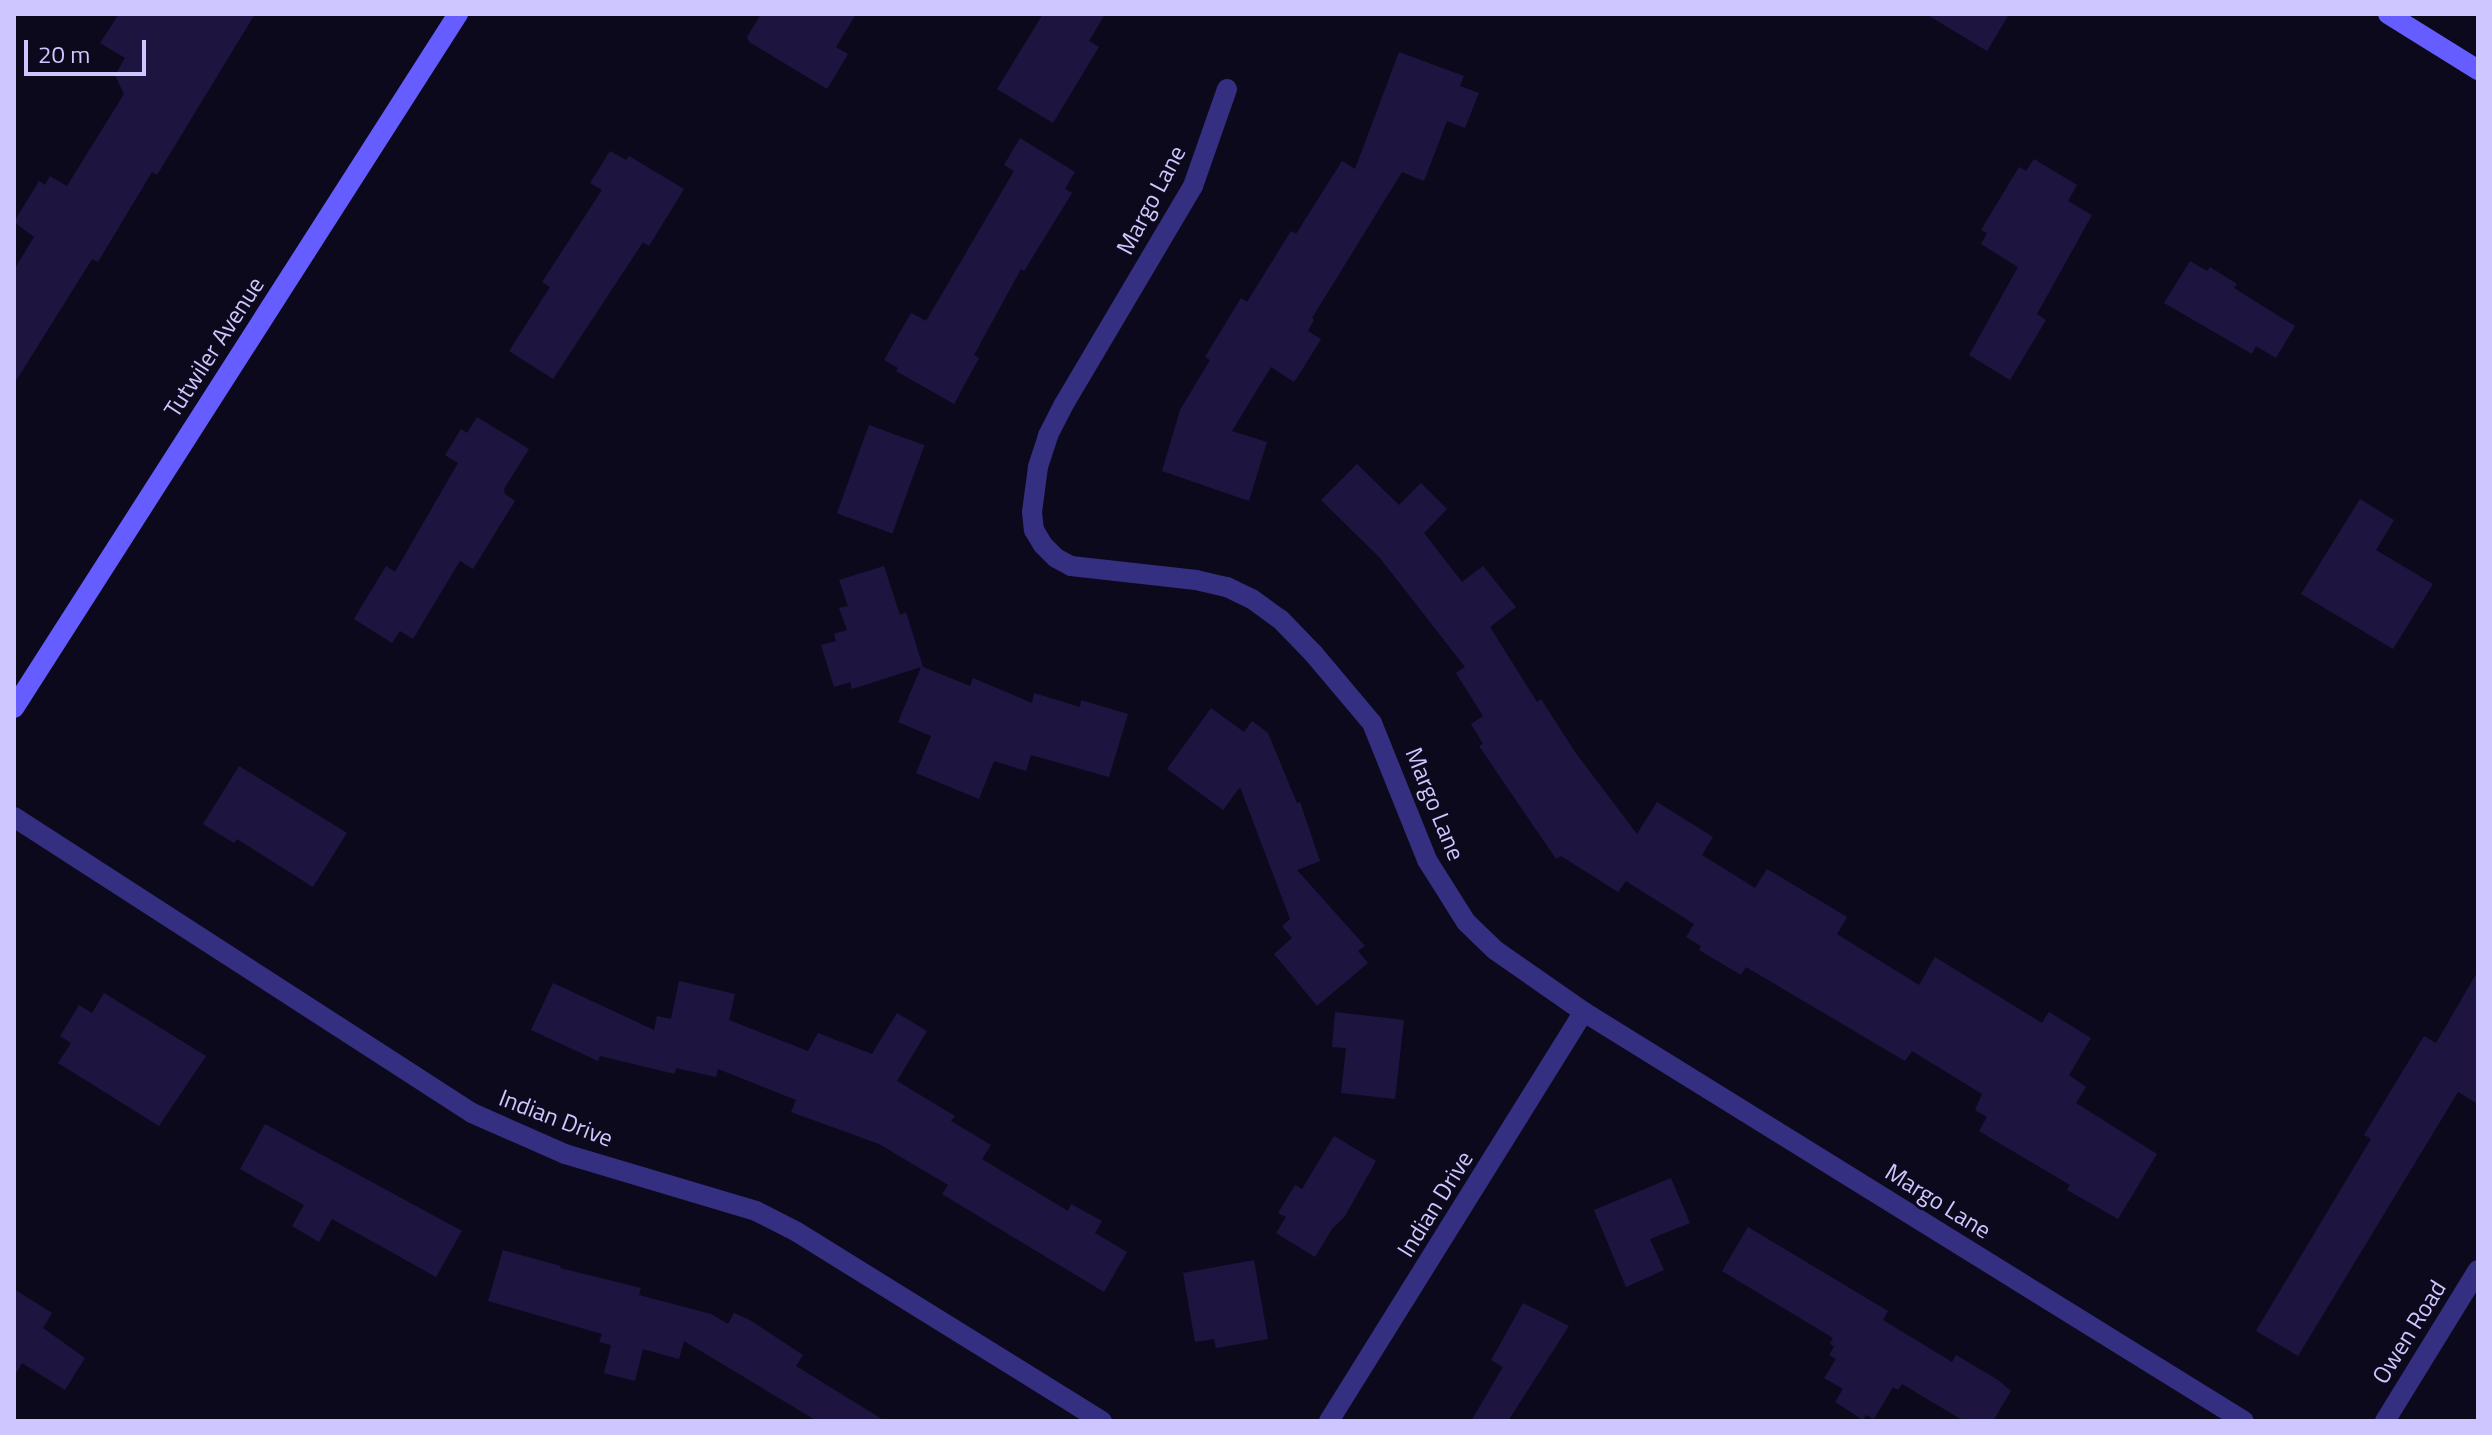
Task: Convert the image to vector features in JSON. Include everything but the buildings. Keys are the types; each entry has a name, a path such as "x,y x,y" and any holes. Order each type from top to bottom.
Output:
{"street":[{"name":"Tutwiler Avenue","path":"14,708 458,14"},
{"path":"2388,14 2478,70"},
{"name":"Margo Lane","path":"1227,89 1193,186 1048,436 1034,490 1034,530 1056,558 1071,566 1196,580 1227,587 1252,599 1280,619 1344,686 1372,723 1427,860 1466,922 1495,950 1584,1012 2244,1421"},
{"name":"Indian Drive","path":"14,817 472,1113 565,1154 756,1211 797,1232 1102,1421"},
{"name":"Indian Drive","path":"1329,1421 1584,1012"},
{"name":"Owen Road","path":"2385,1421 2478,1270"}]}
